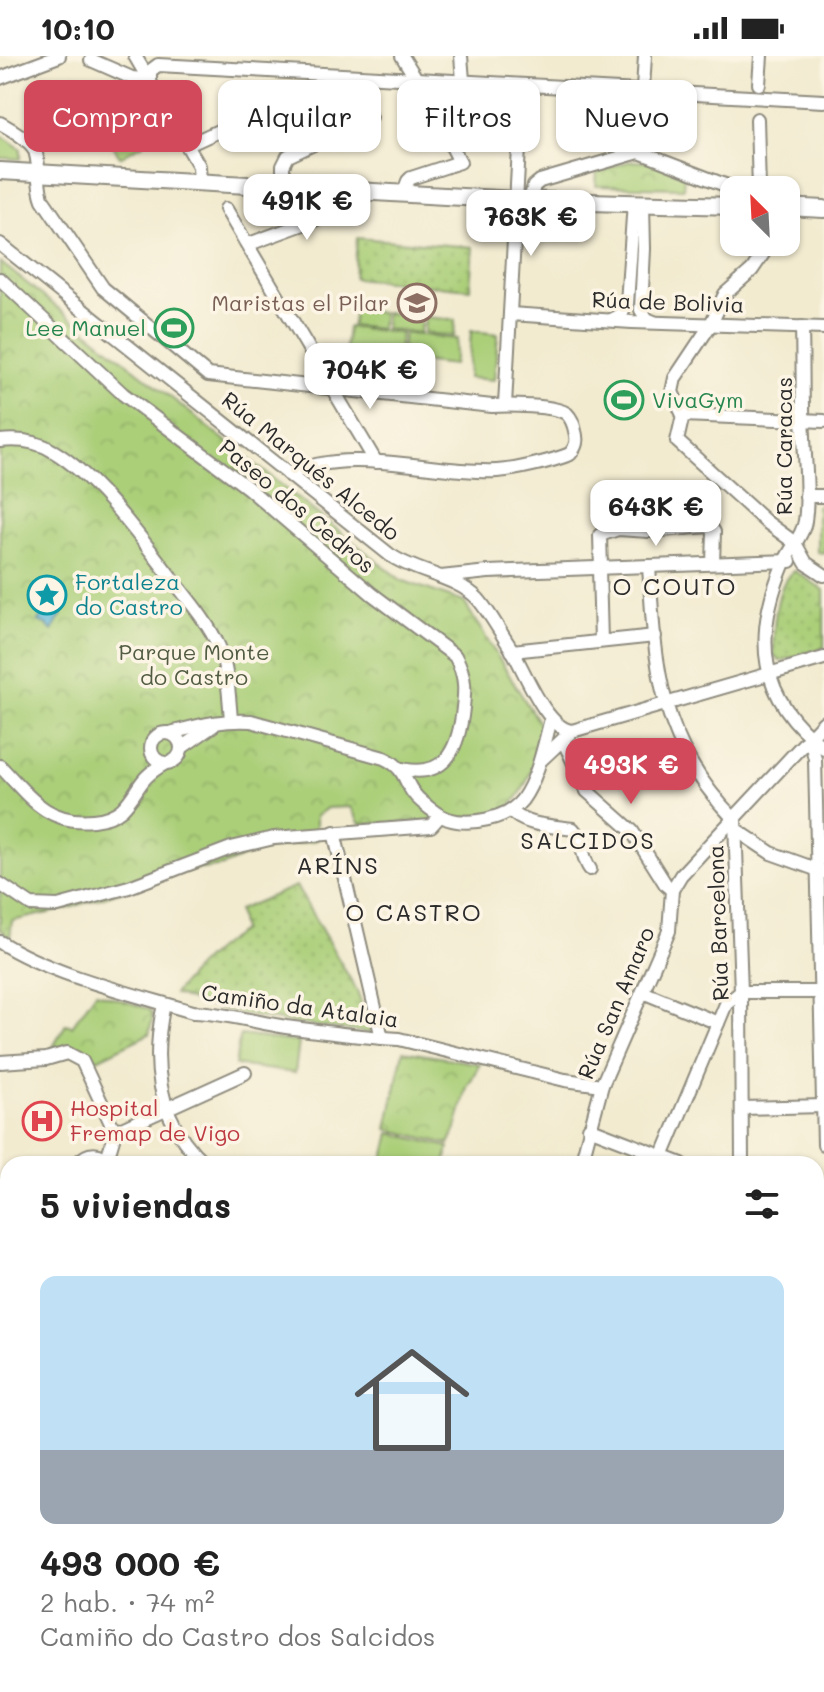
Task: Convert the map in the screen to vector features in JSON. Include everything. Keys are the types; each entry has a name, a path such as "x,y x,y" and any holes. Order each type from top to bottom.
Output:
{"main road":[{"path":"0,171 283,187 354,198 403,194 720,205"},
{"path":"800,210 824,209"}],"street":[{"path":"0,78 59,56"},
{"path":"136,56 158,65 463,80 461,56"},
{"path":"136,56 150,80"},
{"path":"402,56 415,77"},
{"path":"643,80 645,56"},
{"path":"759,84 761,56"},
{"path":"91,60 132,78 150,80"},
{"path":"150,80 150,71 158,65"},
{"path":"697,93 824,101"},
{"path":"757,119 759,176"},
{"path":"0,123 32,147 43,200 103,288 208,375 492,406 557,410 565,413 571,421 577,440 570,454 499,471 376,462 313,464 288,474"},
{"path":"192,152 199,166 200,182"},
{"path":"283,187 283,166 288,156 297,152"},
{"path":"403,194 411,178 460,162 455,152"},
{"path":"505,405 510,314 523,200 522,152"},
{"path":"523,200 540,181 639,152 720,183"},
{"path":"249,244 354,198"},
{"path":"608,321 621,315 627,303 638,202"},
{"path":"638,202 644,249 641,310 647,319 657,323"},
{"path":"226,209 376,462"},
{"name":"Rúa Marqués Alcedo","path":"0,244 390,555 405,565 440,577 477,598 551,719"},
{"path":"762,256 752,270 725,294 711,324 675,378 672,392 683,415 677,441 765,521 795,543 806,563"},
{"name":"Paseo dos Cedros","path":"0,279 123,394 248,488 372,594 455,656 466,683 459,735 450,755 442,764 429,770 403,769"},
{"name":"Rúa de Bolivia","path":"510,314 608,321 824,328"},
{"name":"Rúa Caracas","path":"802,327 805,525 785,560 772,592 766,618 765,650 770,674 786,710 810,738 824,748"},
{"path":"177,386 198,367"},
{"path":"683,415 824,421"},
{"path":"0,441 37,443 56,452 108,499 195,609 218,645 225,666 226,721"},
{"path":"806,496 824,496"},
{"path":"601,641 600,535 618,529 649,531 710,526 714,532 713,563"},
{"path":"440,577 488,572 785,560 806,563 824,575"},
{"path":"649,566 657,669 681,749 735,824 771,853 821,872"},
{"path":"477,598 477,584 488,572"},
{"path":"512,651 655,636"},
{"path":"539,763 567,735 824,658"},
{"path":"164,764 155,759 150,747 157,735 226,721 251,721 394,762 403,769 414,794 440,816 479,821 511,810 521,801 539,763 551,719 567,735 587,791 632,831 672,890 681,875 735,824 824,722"},
{"path":"181,748 226,721"},
{"path":"0,766 49,814 82,821 104,819 126,804 144,777 177,759 181,748 178,739 170,733"},
{"path":"810,738 815,759 821,872 824,1145"},
{"path":"511,810 515,816 529,821 573,829 578,834 585,862 590,869"},
{"path":"0,884 31,905 71,904 129,887 231,848 274,838 431,826 440,816"},
{"name":"Rúa Barcelona","path":"735,824 741,992 742,1156"},
{"path":"334,832 382,1038"},
{"name":"Rúa San Amaro","path":"583,1156 602,1085 645,993 669,931 672,890"},
{"name":"Camiño da Atalaia","path":"0,942 21,956 47,966 193,1012 399,1039 565,1080 602,1085"},
{"path":"662,1156 726,1004 741,992 823,992"},
{"name":"Rúa Barcelona","path":"645,993 720,1020 741,1024"},
{"path":"164,1004 157,1046 159,1075 167,1109 185,1142 198,1156"},
{"path":"0,1062 46,1059 59,1053 76,1055 82,1061 115,1132 110,1156"},
{"path":"115,1132 245,1073"},
{"path":"742,1108 824,1106"},
{"path":"589,1128 651,1156"}],"green space":[{"path":"0,134 21,149 21,159 0,158"},
{"path":"631,161 649,162 684,175 683,188 596,186 597,171"},
{"path":"357,238 473,247 470,289 354,278"},
{"name":"Parque Monte do Castro","path":"0,262 401,580 464,602 543,730 528,779 512,804 484,815 463,818 360,824 350,807 327,808 316,816 316,840 258,851 223,866 185,871 66,909 12,921 10,938 0,929"},
{"path":"354,309 383,313 381,329 352,326"},
{"path":"386,313 421,317 420,333 385,329"},
{"path":"425,317 455,320 454,336 424,333"},
{"path":"348,327 401,333 398,359 345,353"},
{"path":"471,331 498,334 494,380 468,378"},
{"path":"404,333 457,339 454,365 401,359"},
{"path":"824,504 824,553 817,552 817,507"},
{"path":"795,571 824,590 824,648 780,661 774,655 776,609 783,585"},
{"path":"296,886 357,991 371,1033 245,1015 174,994 222,944 242,931 238,910"},
{"path":"96,992 149,1009 153,1016 149,1034 89,1063 83,1054 74,1049 52,1049 66,1024 72,1026"},
{"path":"240,1035 299,1042 295,1073 235,1065"},
{"path":"403,1051 480,1064 467,1087 449,1144 387,1129"},
{"path":"390,1133 449,1147 447,1156 385,1156"}],"water":[{"path":"52,607 62,614 52,631 38,621"}],"place":[{"name":"Maristas el Pilar","path":"417,303"},
{"name":"Lee Manuel","path":"174,328"},
{"name":"VivaGym","path":"624,400"},
{"name":"Fortaleza do Castro","path":"47,595"},
{"name":"Hospital Fremap de Vigo","path":"42,1121"}],"district":[{"name":"O COUTO","path":"675,587"},
{"name":"SALCIDOS","path":"588,841"},
{"name":"ARÍNS","path":"338,866"},
{"name":"O CASTRO","path":"414,913"}]}
